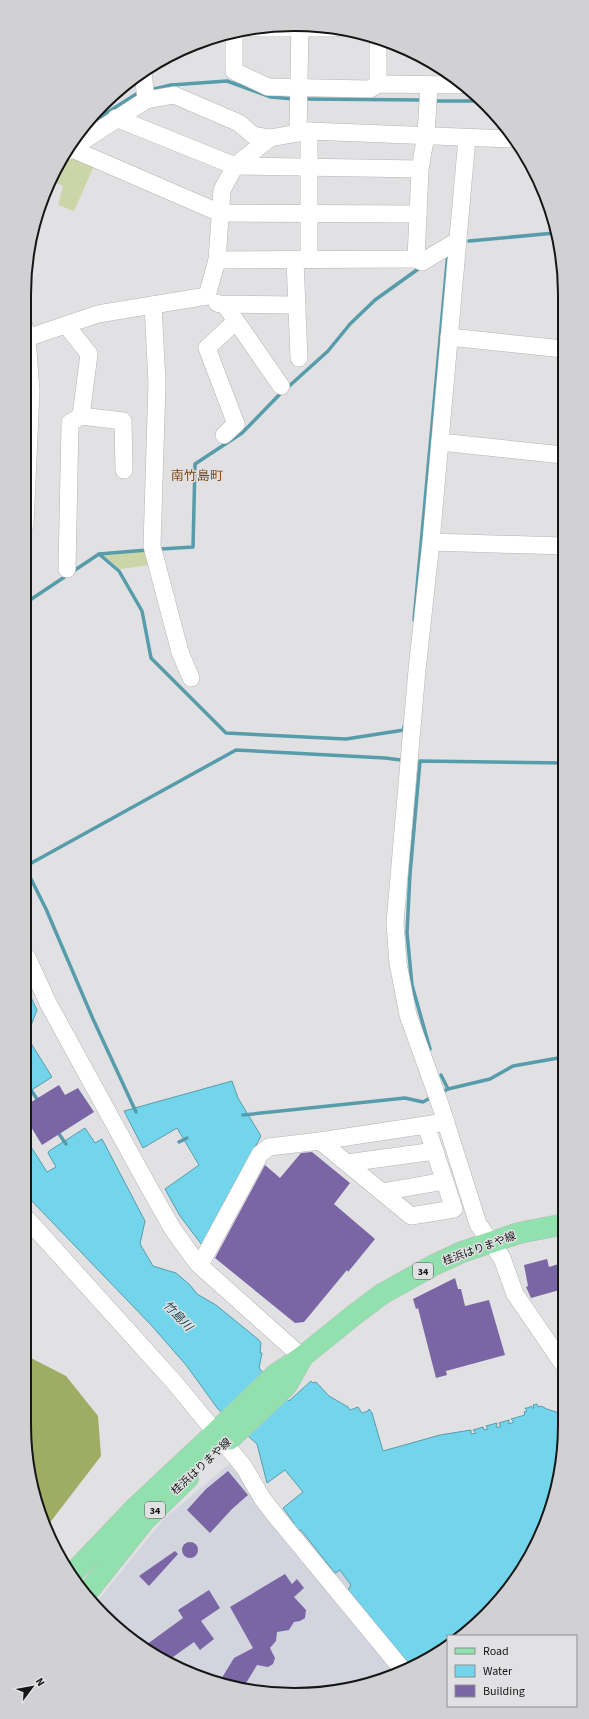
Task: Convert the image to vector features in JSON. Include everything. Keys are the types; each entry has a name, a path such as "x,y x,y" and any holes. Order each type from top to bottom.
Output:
{"main road":[{"name":"桂浜はりまや線","path":"89,1590 145,1520 225,1434 277,1384 276,1374 302,1357 354,1315 402,1282 462,1252 519,1233 558,1225"},
{"name":"桂浜はりまや線","path":"75,1570 135,1508 225,1434"}],"street":[{"path":"299,358 297,305 309,214 309,167 304,132 298,111 300,31"},
{"path":"234,38 234,71 268,86 370,89 378,84 429,88 450,81"},
{"path":"378,45 378,84"},
{"path":"143,79 146,100"},
{"path":"416,259 420,169 426,135 426,109 429,88"},
{"path":"79,143 146,100 174,96 239,123 253,135 270,138 304,132 507,139"},
{"path":"116,118 235,166 420,169"},
{"path":"207,296 217,260 222,190 235,166 270,138"},
{"path":"467,138 431,542 417,670 395,923 398,963 408,1015 444,1114 478,1224 502,1258 515,1294 558,1357"},
{"path":"73,152 220,213 418,214"},
{"path":"217,260 416,259 422,262 458,241"},
{"path":"31,333 66,325 98,314 207,296 220,304 297,305"},
{"path":"225,304 280,386"},
{"path":"153,305 157,383 152,546 180,652 191,678"},
{"path":"224,435 236,424 207,348 236,322"},
{"path":"66,325 89,354 81,416"},
{"path":"449,337 558,348"},
{"path":"67,569 70,423 81,416 123,421 124,470"},
{"path":"440,442 558,454"},
{"path":"431,542 558,546"},
{"path":"31,966 48,1003 159,1206 184,1245 200,1265 302,1357"},
{"path":"200,1265 260,1154 269,1147 426,1125 444,1114"},
{"path":"320,1141 411,1216 454,1209 426,1125"},
{"path":"347,1163 435,1151"},
{"path":"382,1192 445,1181"},
{"path":"32,1231 169,1377 225,1434 262,1498 400,1666"}],"shaded area":[{"path":"229,1464 254,1493 282,1530 319,1521 385,1587 352,1617 392,1667 416,1640 422,1655 395,1668 363,1679 329,1686 294,1688 260,1686 243,1683 210,1674 178,1661 148,1644 134,1634 98,1600 164,1519"}],"green space":[{"path":"71,155 94,166 74,211 58,205 63,186 56,183"},
{"path":"147,551 150,565 120,569 103,555"},
{"path":"31,1358 66,1376 98,1416 101,1456 50,1522 40,1493 33,1459 31,1424"}],"water":[{"path":"31,997 37,1010 31,1026"},
{"path":"31,1043 52,1077 31,1090"},
{"path":"232,1081 238,1098 261,1136 202,1245 180,1216 165,1189 199,1165 177,1128 143,1148 124,1111"},
{"name":"竹島川","path":"85,1128 95,1143 102,1139 145,1221 140,1244 153,1266 176,1273 190,1285 197,1294 216,1305 259,1340 261,1343 260,1353 262,1353 259,1368 289,1401 311,1381 313,1383 316,1382 329,1396 348,1407 350,1410 358,1407 362,1413 368,1411 369,1409 372,1413 383,1451 440,1435 471,1430 471,1434 476,1433 473,1430 483,1427 484,1430 488,1429 486,1426 497,1423 496,1427 501,1427 499,1423 509,1420 509,1424 514,1422 511,1419 525,1415 524,1412 527,1411 525,1408 531,1406 534,1408 533,1405 537,1404 538,1407 541,1406 558,1413 556,1459 553,1476 538,1525 523,1556 504,1585 468,1623 454,1635 447,1635 447,1640 441,1644 408,1662 348,1590 351,1585 340,1570 336,1573 334,1572 301,1530 299,1531 293,1524 294,1523 283,1508 303,1492 285,1470 267,1483 257,1444 218,1409 186,1365 152,1326 31,1200 31,1147 47,1172 56,1167 48,1153"}],"building":[{"path":"59,1085 65,1095 78,1088 94,1112 42,1145 31,1127 31,1102"},
{"path":"312,1152 350,1183 334,1204 375,1239 304,1322 295,1323 215,1258 265,1165 280,1178 301,1153"},
{"path":"547,1259 549,1267 558,1264 558,1290 531,1298 526,1287 528,1286 524,1265"},
{"path":"455,1278 458,1289 461,1289 465,1306 489,1300 505,1355 446,1371 447,1375 436,1378 418,1308 416,1309 413,1299"},
{"path":"228,1471 248,1495 232,1509 210,1533 187,1510 206,1489"},
{"path":"187,1542 193,1542 198,1547 196,1556 193,1558 187,1558 182,1553 182,1547"},
{"path":"175,1551 178,1554 149,1586 139,1576"},
{"path":"285,1574 292,1584 297,1579 304,1588 294,1597 306,1610 305,1618 294,1622 289,1630 277,1632 276,1641 270,1648 275,1658 273,1664 268,1667 257,1665 246,1683 222,1678 234,1658 253,1648 230,1607"},
{"path":"209,1590 220,1608 201,1621 214,1639 200,1650 194,1642 172,1658 148,1644 183,1618 178,1610"}],"waterway":[{"path":"150,90 171,85 227,81 271,97 294,99"},
{"path":"99,117 138,93"},
{"path":"303,99 424,100"},
{"path":"433,101 473,101"},
{"path":"469,241 551,233"},
{"path":"414,620 448,252"},
{"path":"287,388 328,351 350,324 375,300 421,267"},
{"path":"161,549 193,547 195,464 242,433 282,392"},
{"path":"31,599 99,554 147,550"},
{"path":"99,554 119,571 142,611 151,658 226,733 346,739 404,730 404,726"},
{"path":"31,863 236,750 401,760"},
{"path":"430,1049 412,985 407,933 410,874 420,761 558,763"},
{"path":"31,879 46,909 93,1019 136,1112"},
{"path":"442,1092 448,1089 490,1079 513,1066 558,1058"},
{"path":"441,1075 448,1089"},
{"path":"31,1090 39,1102"},
{"path":"243,1115 405,1098 423,1102 432,1097"},
{"path":"57,1131 66,1144"},
{"path":"179,1142 187,1138"}],"district":[{"name":"南竹島町","path":"197,475"}]}
